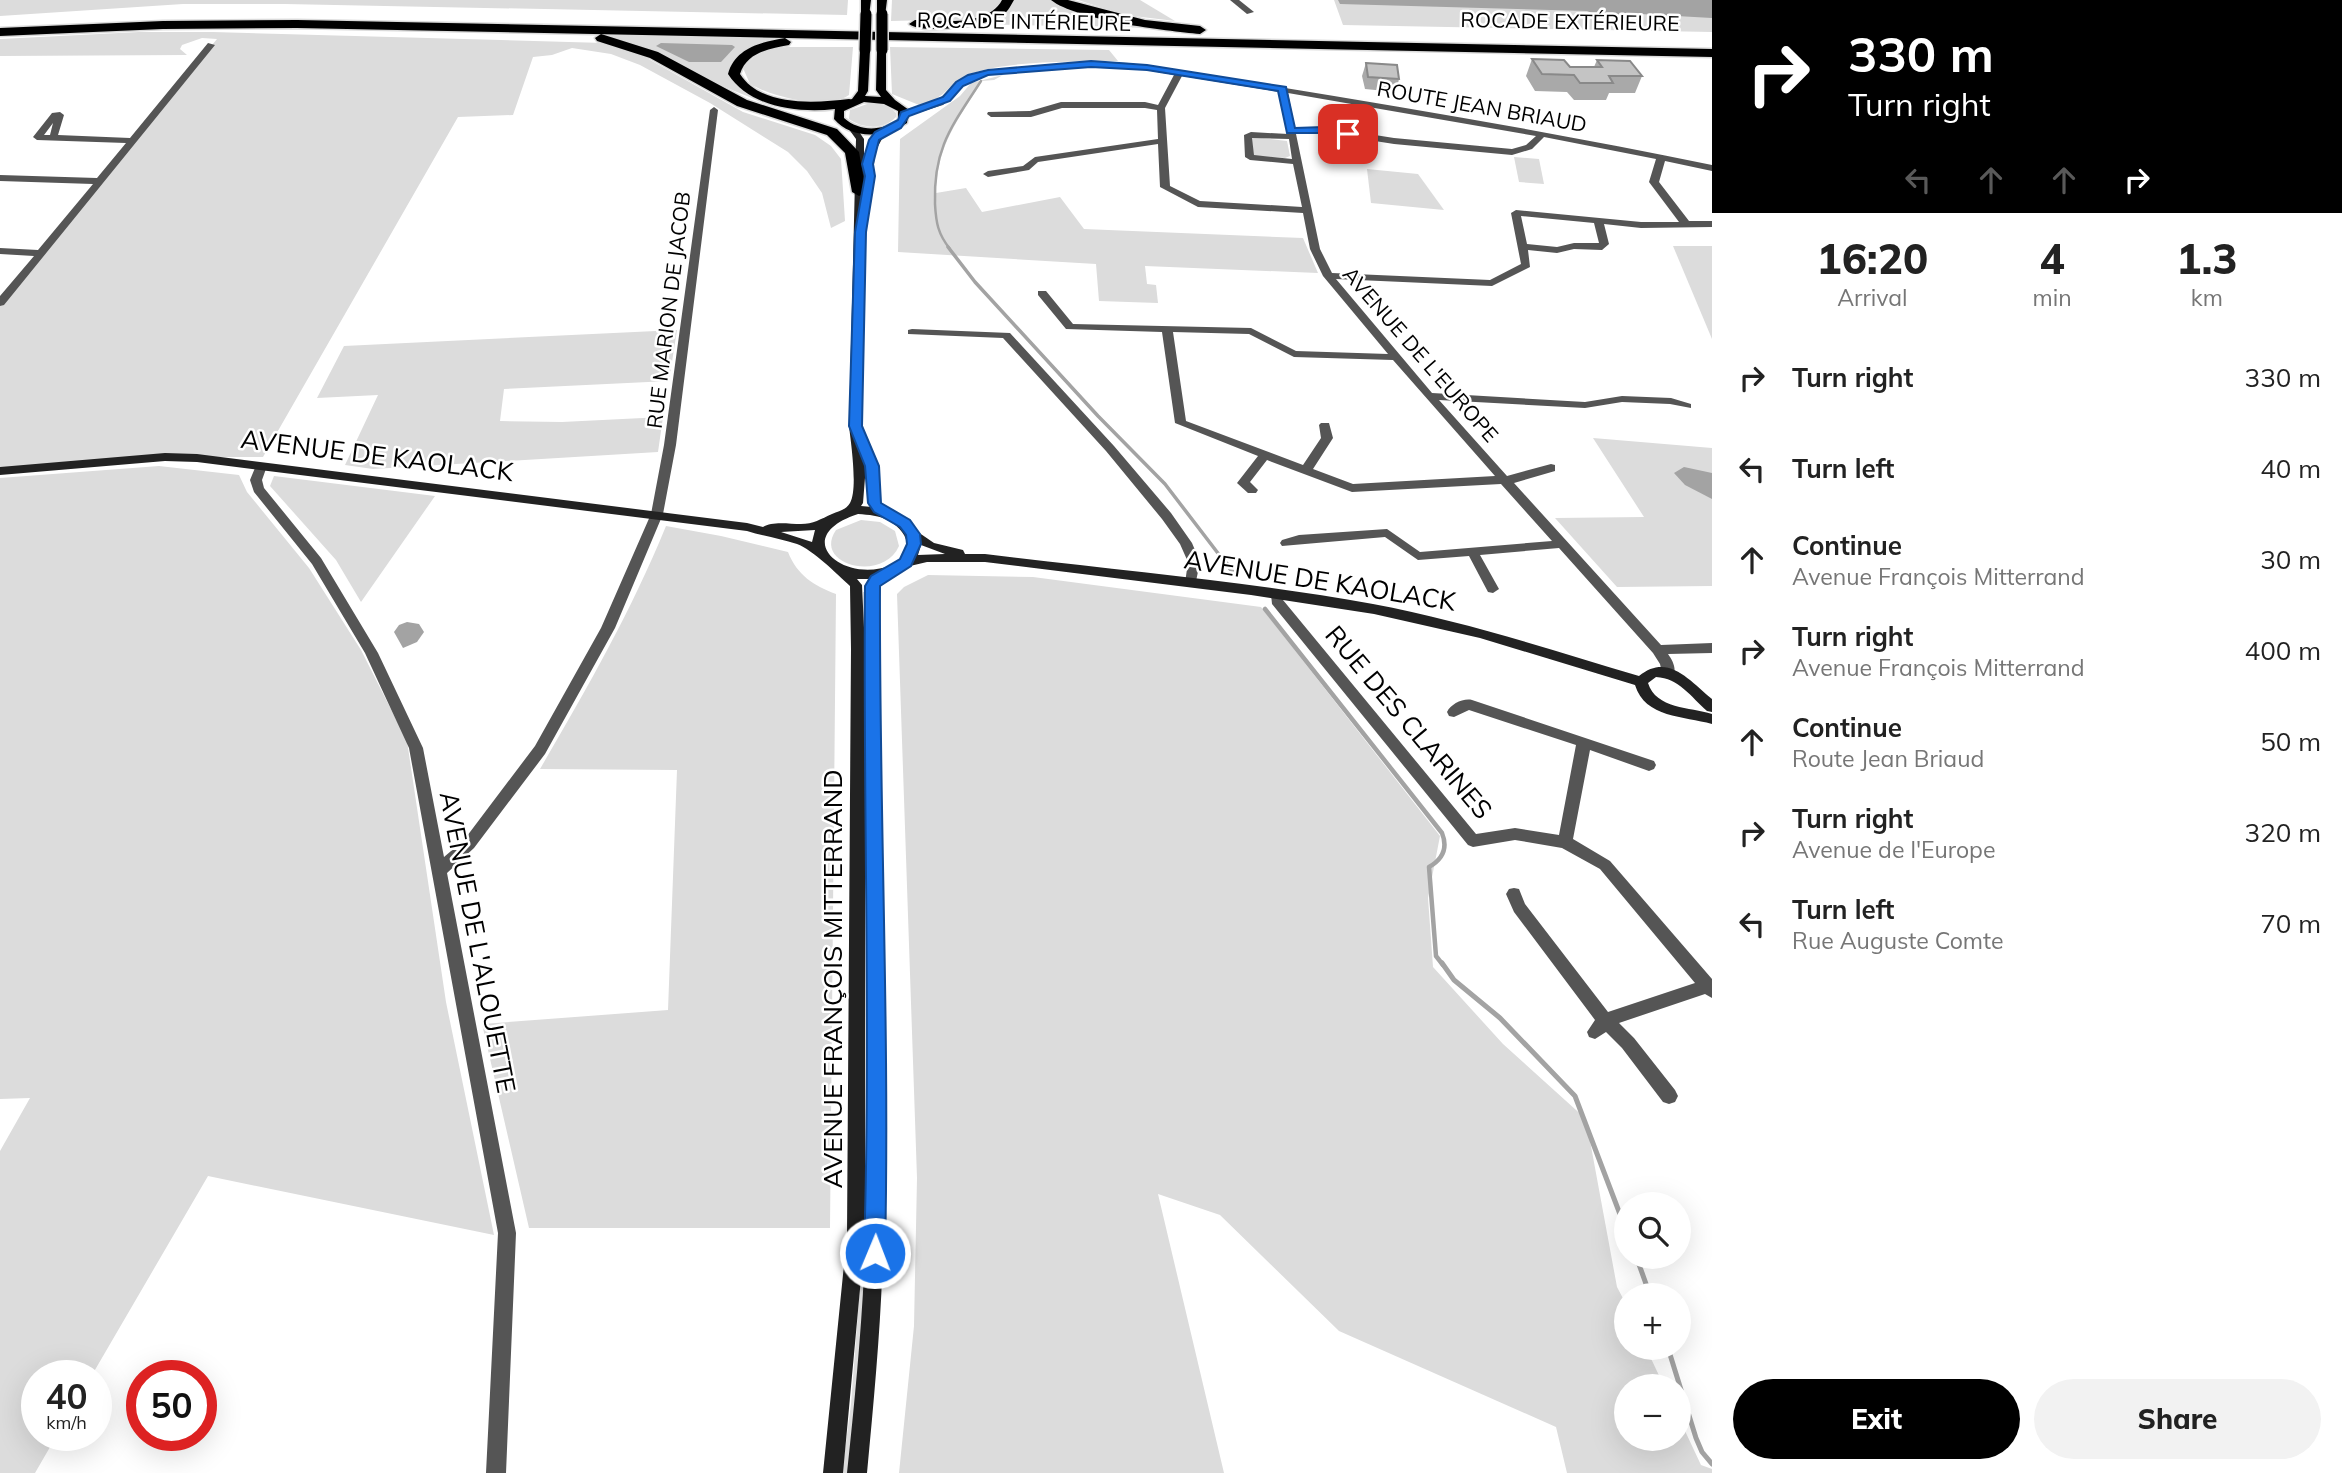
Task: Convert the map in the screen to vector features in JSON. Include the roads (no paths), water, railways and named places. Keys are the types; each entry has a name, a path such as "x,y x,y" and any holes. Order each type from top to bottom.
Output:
{"highway":[{"path":"862,27 974,22 1001,12 1008,0"},
{"path":"1057,0 1091,12 1137,23 1250,34"},
{"name":"ROCADE EXTÉRIEURE","path":"0,25 167,17 262,17 1712,42"},
{"name":"ROCADE INTÉRIEURE","path":"0,32 176,25 436,27 1712,53"},
{"path":"436,27 449,31 568,34 611,40 654,55 754,108 832,132 852,152 859,192"},
{"path":"852,102 810,105 757,95 740,84 734,74 735,68 751,52 784,42 973,39"},
{"path":"730,94 758,103 820,113 839,119"}],"main road":[{"path":"848,512 867,510 899,519 913,534 914,544 906,562 888,573 858,576 844,573 823,560 817,541 826,523 848,512 858,503 859,496 860,467 855,446 855,426 860,139 852,128 839,119 839,110 863,91 866,0"},
{"path":"860,232 870,176 867,164 870,150 874,140 903,121 898,107 881,90 882,0"},
{"path":"852,102 873,99 898,107"},
{"path":"852,128 870,131 889,129"},
{"path":"855,426 872,466 875,503 885,513"},
{"name":"AVENUE DE KAOLACK","path":"0,471 165,457 198,458 747,527 803,542 818,551"},
{"name":"AVENUE DE KAOLACK","path":"747,527 808,528 826,523"},
{"name":"AVENUE DE KAOLACK","path":"913,534 930,546 985,558 1277,594 1428,619 1641,682"},
{"name":"AVENUE DE KAOLACK","path":"906,562 927,558 985,558"},
{"name":"AVENUE FRANÇOIS MITTERRAND","path":"833,1473 856,1236 858,649 856,585 844,573"},
{"name":"AVENUE FRANÇOIS MITTERRAND","path":"857,1473 874,1278 877,1178 871,760 873,586 888,573"},
{"path":"1712,707 1685,680 1668,673 1647,674 1641,682 1645,695 1658,706 1712,719"},
{"path":"1684,711 1696,704 1696,692"}],"street":[{"path":"1234,0 1250,12"},
{"path":"0,303 211,46"},
{"name":"ROUTE JEAN BRIAUD","path":"898,107 922,108 946,99 971,77 988,73 1091,64 1129,65 1544,134 1712,168"},
{"path":"1179,72 1161,108 1165,187 1198,204 1307,210"},
{"name":"AVENUE DE L'EUROPE","path":"1283,89 1315,249 1328,276 1429,396 1658,650 1667,663 1668,673"},
{"path":"991,114 1031,114 1061,105 1145,105 1161,108"},
{"name":"RUE MARION DE JACOB","path":"440,870 469,844 540,750 608,628 657,514 670,445 714,110"},
{"path":"1299,162 1250,157 1247,137 1324,130 1394,141 1512,152 1530,147 1544,134"},
{"path":"53,138 133,141"},
{"path":"988,174 1026,168 1035,160 1163,141"},
{"path":"1661,158 1654,182 1687,225"},
{"path":"0,177 101,181"},
{"path":"0,185 93,190"},
{"path":"1328,276 1492,283 1526,265 1516,213 1642,225 1712,224"},
{"path":"1522,247 1557,250 1574,246 1599,248 1604,244 1598,220"},
{"path":"0,251 42,253"},
{"path":"1042,293 1070,327 1251,331 1294,354 1396,358"},
{"path":"1167,329 1181,423 1352,488 1503,477"},
{"path":"912,332 1006,335 1132,474 1180,534 1194,561 1191,583"},
{"path":"1429,396 1585,405 1622,399 1671,401 1687,406"},
{"path":"1306,470 1327,438 1325,425"},
{"path":"1252,490 1243,483 1265,454"},
{"name":"AVENUE DE L'ALOUETTE","path":"261,466 256,480 258,489 317,561 371,653 416,748 508,1233 496,1473"},
{"name":"AVENUE DE L'EUROPE","path":"1503,477 1514,478 1551,468"},
{"path":"1286,543 1299,538 1387,533 1418,556 1561,544"},
{"path":"1472,551 1493,589"},
{"name":"RUE DES CLARINES","path":"1277,594 1277,601 1473,841 1515,834 1565,842 1605,865 1710,988"},
{"path":"1658,650 1712,648"},
{"path":"1454,712 1467,704 1649,765"},
{"path":"1565,842 1584,742"},
{"path":"1514,894 1519,907 1600,1026 1628,1043 1669,1096"},
{"path":"1600,1026 1710,988"}],"waterway":[{"path":"950,249 940,233 936,217 937,167 946,138 981,81"},
{"path":"948,247 975,282 1098,416 1165,484 1227,565"},
{"path":"1226,563 1235,575"},
{"path":"1265,609 1442,833 1443,853 1429,867 1436,956 1443,965"},
{"path":"1442,963 1454,980 1500,1018 1575,1096 1614,1198"},
{"path":"1641,1269 1646,1283"},
{"path":"1672,1360 1696,1438 1702,1452 1712,1464"}]}
